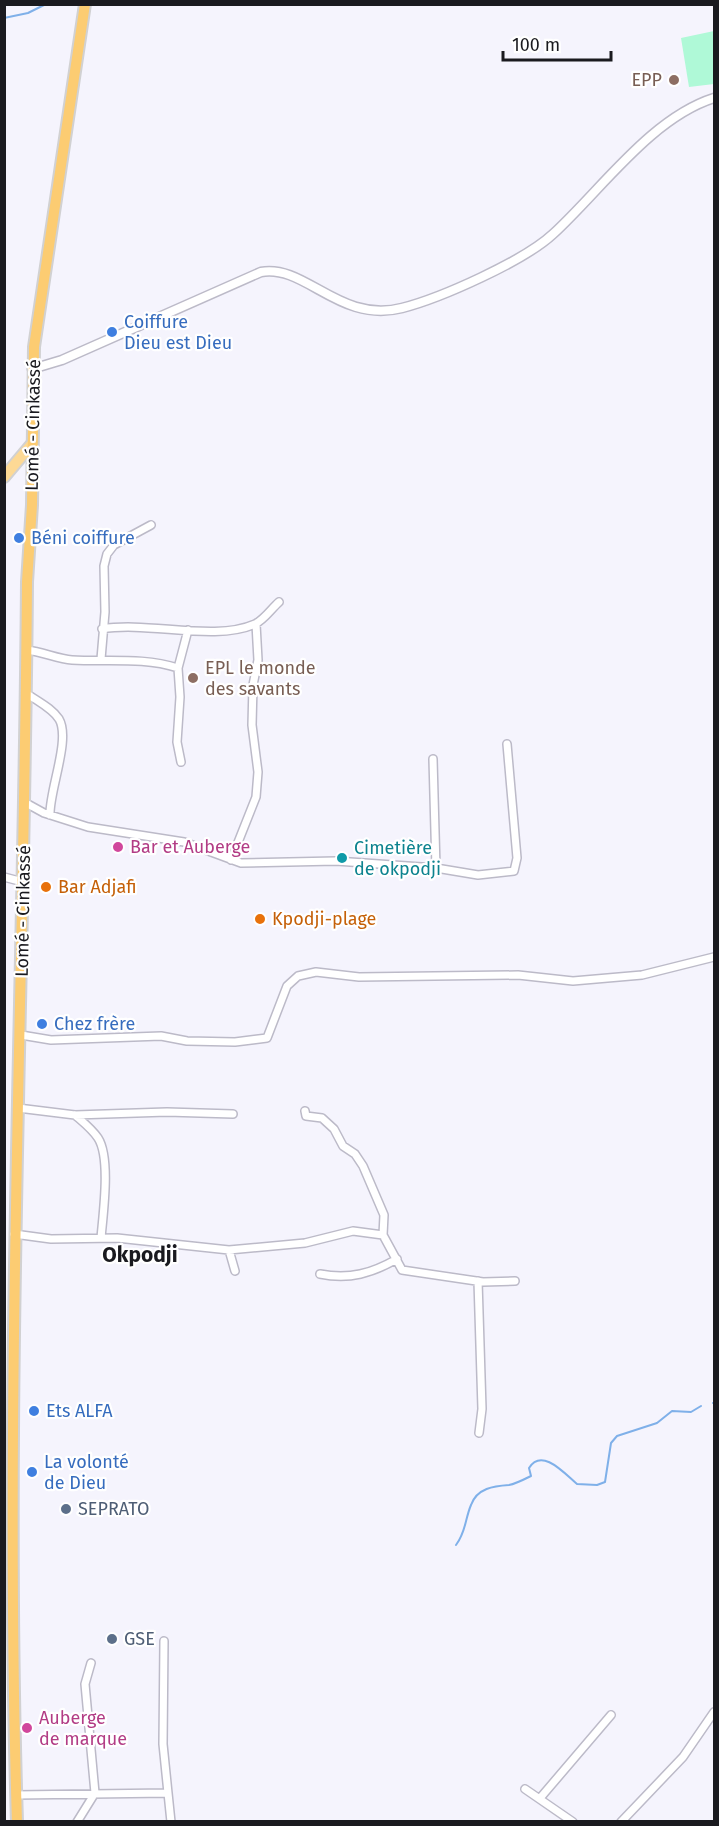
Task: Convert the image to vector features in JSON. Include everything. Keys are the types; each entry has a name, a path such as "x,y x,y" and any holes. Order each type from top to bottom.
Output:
{"highway":[{"name":"Lomé - Cinkassé","path":"17,1821 11,1615 14,1234 21,1035 27,582 32,505 32,369 61,159 86,4"}],"main road":[{"path":"4,477 31,445"}],"street":[{"path":"32,369 52,365 222,287 270,270 295,277 337,300 359,308 380,311 412,304 520,258 551,236 663,127 685,110 714,98"},
{"path":"101,659 105,612 104,566 107,554 114,545 151,525"},
{"path":"102,629 126,625 214,632 256,624 279,602"},
{"path":"231,860 256,796 258,772 252,725 253,685 258,660 256,624"},
{"path":"181,762 177,742 180,697 178,668 188,630"},
{"path":"27,650 51,653 68,660 101,659 161,663 178,668"},
{"path":"26,693 53,712 62,725 59,766 51,797 50,815"},
{"path":"24,801 50,815 111,832 184,842 241,863 336,861 436,868 478,875 514,872 517,858 507,744"},
{"path":"433,759 436,868"},
{"path":"4,877 23,882"},
{"path":"21,1035 51,1040 139,1036 243,1042 267,1038 287,986 298,976 316,972 359,977 518,975 573,981 642,975 714,957"},
{"path":"18,1108 75,1114 166,1112 233,1114"},
{"path":"305,1111 306,1116 322,1118 334,1129 343,1146 355,1154 363,1166 384,1215 383,1235 402,1270 478,1281 515,1281"},
{"path":"75,1114 99,1140 102,1149 104,1206 101,1238"},
{"path":"14,1234 51,1239 101,1238 229,1250 305,1244 353,1231 383,1235"},
{"path":"229,1250 235,1271"},
{"path":"320,1274 350,1276 378,1270 397,1259"},
{"path":"478,1281 482,1409 479,1433"},
{"path":"164,1641 163,1743 171,1821"},
{"path":"77,1821 95,1793 85,1684 91,1663"},
{"path":"621,1821 683,1757 714,1712"},
{"path":"541,1797 611,1715"},
{"path":"525,1789 541,1797 573,1821"},
{"path":"16,1795 168,1792"}],"green space":[{"path":"714,31 714,84 689,87 681,38"}],"waterway":[{"path":"4,18 28,13 46,4"},
{"path":"456,1545 462,1535 471,1505 482,1491 531,1476 529,1468 534,1462 540,1460 553,1464 577,1484 597,1485 605,1482 611,1443 617,1436 657,1423 672,1411 691,1412 701,1406"}],"place":[{"name":"EPP","path":"674,80"},
{"name":"Coiffure Dieu est Dieu","path":"112,332"},
{"name":"Béni coiffure","path":"19,538"},
{"name":"EPL le monde des savants","path":"193,678"},
{"name":"Bar et Auberge","path":"118,847"},
{"name":"Cimetière de okpodji","path":"342,858"},
{"name":"Bar Adjafi","path":"46,887"},
{"name":"Kpodji-plage","path":"260,919"},
{"name":"Chez frère","path":"42,1024"},
{"name":"Ets ALFA","path":"34,1411"},
{"name":"La volonté de Dieu","path":"32,1472"},
{"name":"SEPRATO","path":"66,1509"},
{"name":"GSE","path":"112,1639"},
{"name":"Auberge de marque","path":"27,1728"}],"district":[{"name":"Okpodji","path":"140,1255"}]}
